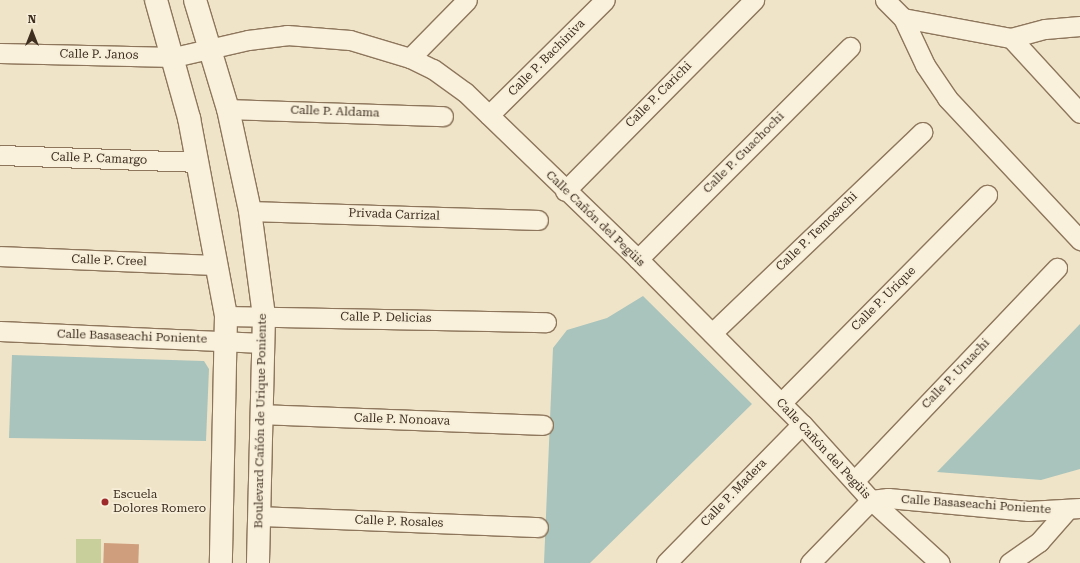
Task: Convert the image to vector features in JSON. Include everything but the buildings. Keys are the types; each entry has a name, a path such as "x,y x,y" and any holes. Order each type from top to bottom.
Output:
{"main road":[{"path":"156,0 174,56 198,162 226,316 227,341 221,563"},
{"name":"Boulevard Cañón de Urique Poniente","path":"195,0 211,47 228,109 250,211 264,316 258,563"}],"street":[{"path":"410,58 467,0"},
{"name":"Calle P. Bachiniva","path":"489,115 605,0"},
{"name":"Calle P. Carichi","path":"565,191 754,0"},
{"path":"885,0 903,18 925,65 947,98 1080,240"},
{"path":"903,18 1011,38 1045,29 1080,26"},
{"name":"Calle Cañón del Pegüis","path":"174,56 265,36 308,36 350,40 410,58 449,79 489,115 565,191 638,259 802,424 855,480 871,500 940,563"},
{"path":"1011,38 1080,113"},
{"name":"Calle P. Guachochi","path":"638,259 850,47"},
{"name":"Calle P. Janos","path":"0,53 174,56"},
{"name":"Calle P. Aldama","path":"228,109 443,116"},
{"name":"Calle P. Temosachi","path":"712,333 922,132"},
{"name":"Calle P. Camargo","path":"0,156 198,162"},
{"name":"Calle P. Urique","path":"781,403 987,195"},
{"name":"Privada Carrizal","path":"250,211 538,220"},
{"name":"Calle P. Creel","path":"0,256 217,265"},
{"name":"Calle P. Uruachi","path":"855,480 1057,268"},
{"name":"Calle P. Delicias","path":"226,316 546,322"},
{"name":"Calle Basaseachi Poniente","path":"0,331 263,343"},
{"name":"Calle P. Nonoava","path":"261,414 542,425"},
{"name":"Calle P. Madera","path":"666,563 802,424"},
{"name":"Calle Basaseachi Poniente","path":"871,500 888,498 1028,511 1073,509"},
{"path":"810,563 871,500"},
{"path":"1009,563 1039,542 1073,509"},
{"name":"Calle P. Rosales","path":"259,516 538,527"}],"green space":[{"path":"76,539 101,539 101,563 76,563"}],"water":[{"path":"643,296 752,404 590,563 544,563 553,348 567,330 607,318"},
{"path":"1080,324 1080,469 1041,480 937,472"},
{"path":"12,355 204,361 209,369 206,441 9,438"}],"place":[{"name":"Escuela Dolores Romero","path":"105,502"}]}
